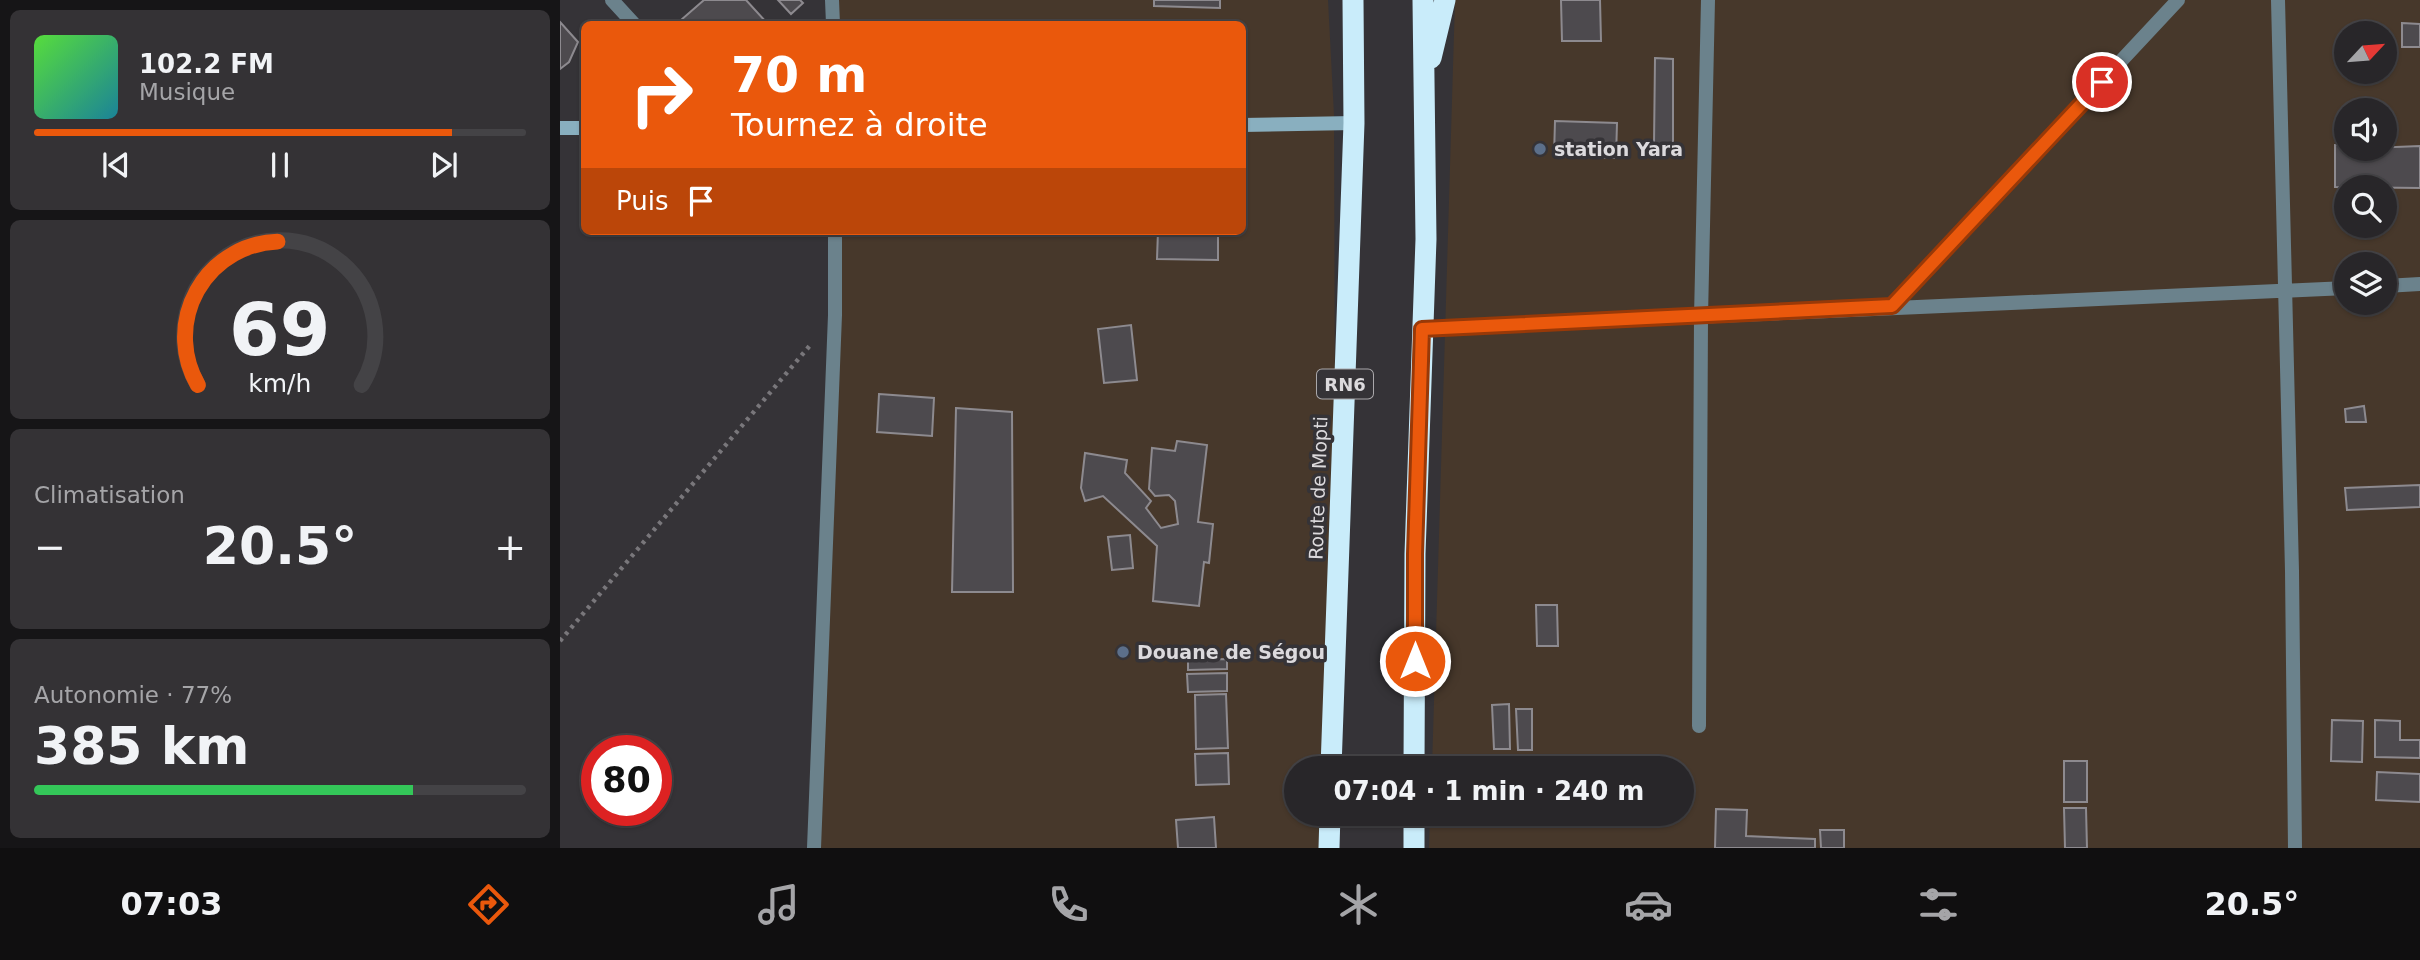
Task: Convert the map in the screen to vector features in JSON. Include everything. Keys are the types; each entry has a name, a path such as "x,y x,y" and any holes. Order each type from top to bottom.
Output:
{"highway":[{"name":"Route de Mopti","path":"1331,756 1354,124 1353,0"},
{"path":"1414,756 1415,554 1426,239 1423,0"},
{"path":"1423,91 1446,0"},
{"path":"1329,848 1330,826"},
{"path":"1414,826 1414,848"}],"street":[{"path":"612,0 631,21"},
{"path":"832,0 832,21"},
{"path":"1699,726 1701,317 1708,0"},
{"path":"1892,306 2178,0"},
{"path":"2278,0 2292,571 2295,848"},
{"path":"1246,125 1354,124"},
{"path":"560,128 581,128"},
{"path":"814,848 835,315 835,235"},
{"path":"2397,285 2420,284"},
{"path":"1422,329 1892,306 2334,289"}],"path":[{"path":"560,641 835,315"}],"shaded area":[{"path":"832,0 1328,0 1334,115 1336,756 1284,756 1284,826 1336,826 1336,848 814,848 835,235 1246,235 1246,21 833,21"},
{"path":"1455,0 2420,0 2420,848 1429,848 1430,826 1694,826 1694,756 1432,756"}],"building":[{"path":"704,0 746,0 765,21 682,21"},
{"path":"778,0 800,0 803,3 791,14"},
{"path":"1154,0 1220,0 1220,8 1154,6"},
{"path":"1561,0 1600,0 1601,41 1562,41"},
{"path":"560,22 578,42 569,62 560,69"},
{"path":"2402,23 2420,24 2420,47 2402,47"},
{"path":"1655,58 1673,59 1673,145 1654,145"},
{"path":"1555,121 1617,123 1616,158 1554,156"},
{"path":"2420,146 2420,188 2397,188 2397,175 2335,175 2335,161 2397,161 2397,147"},
{"path":"1158,235 1218,235 1218,260 1157,259"},
{"path":"1131,325 1137,380 1104,383 1098,329"},
{"path":"879,394 934,398 932,436 877,432"},
{"path":"2364,406 2366,422 2346,422 2345,409"},
{"path":"956,408 1012,412 1013,592 952,592"},
{"path":"1177,441 1207,445 1198,522 1213,524 1209,563 1204,562 1199,606 1153,601 1157,546 1103,496 1085,501 1081,488 1085,453 1127,460 1125,473 1151,501 1146,508 1161,528 1178,524 1175,501 1169,495 1155,496 1149,489 1152,448 1175,451"},
{"path":"2420,485 2420,507 2347,510 2345,488"},
{"path":"1130,535 1133,568 1112,570 1108,537"},
{"path":"1536,605 1557,605 1558,646 1537,646"},
{"path":"1227,659 1227,669 1188,670 1188,660"},
{"path":"1227,673 1227,691 1188,692 1187,674"},
{"path":"1226,694 1228,748 1196,749 1195,695"},
{"path":"1509,704 1510,749 1494,749 1492,705"},
{"path":"1516,709 1532,709 1532,750 1518,750"},
{"path":"2332,720 2363,721 2362,762 2331,761"},
{"path":"2375,720 2400,721 2400,740 2420,740 2420,758 2375,757"},
{"path":"1228,753 1229,784 1196,785 1195,754"},
{"path":"2064,761 2087,761 2087,802 2064,802"},
{"path":"2377,772 2420,774 2420,802 2376,800"},
{"path":"2064,808 2086,808 2087,848 2065,848"},
{"path":"1716,809 1747,810 1746,836 1815,839 1815,848 1715,848"},
{"path":"1214,817 1216,848 1178,848 1176,820"},
{"path":"1820,830 1844,830 1844,848 1821,848"}],"place":[{"name":"station Yara","path":"1540,149"},
{"name":"Douane de Ségou","path":"1123,652"}],"route":[{"path":"1415,661 1415,554 1422,329 1892,306 2102,82"}]}
